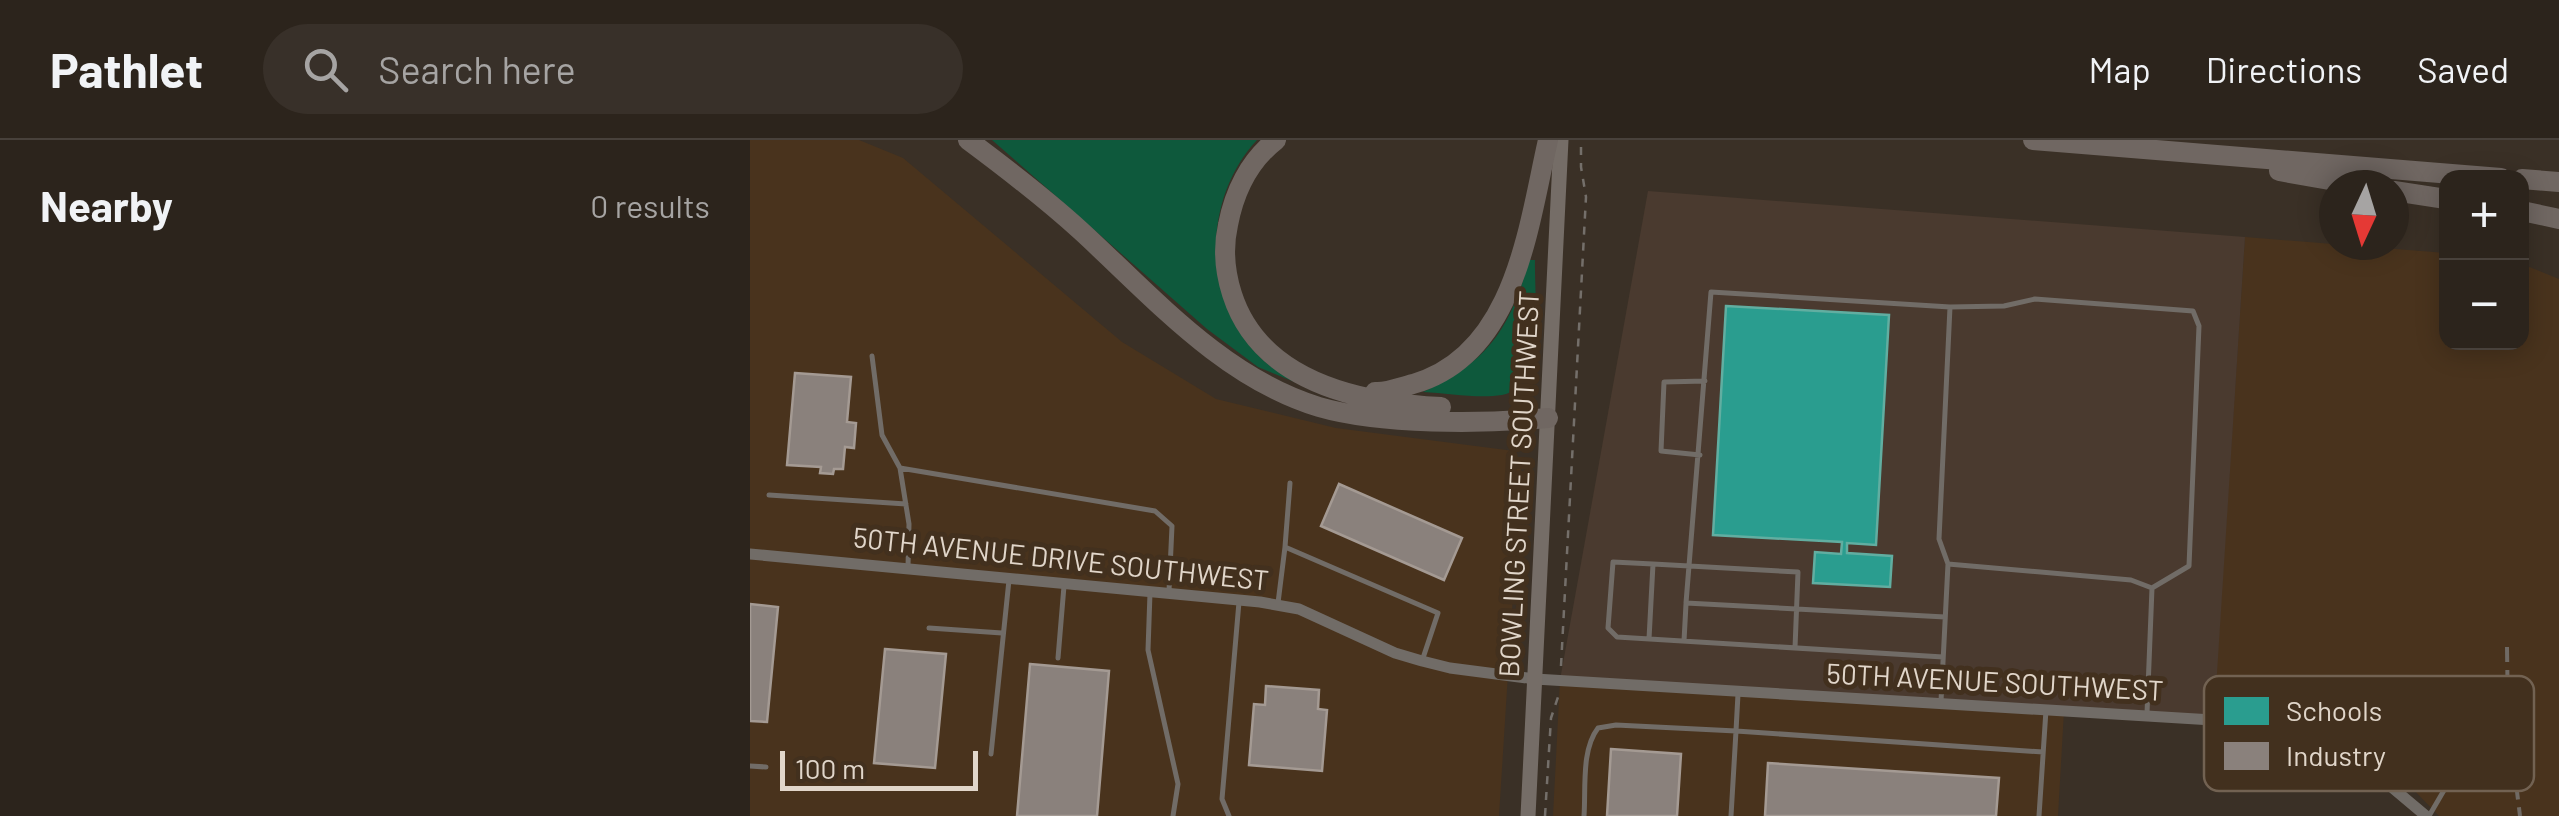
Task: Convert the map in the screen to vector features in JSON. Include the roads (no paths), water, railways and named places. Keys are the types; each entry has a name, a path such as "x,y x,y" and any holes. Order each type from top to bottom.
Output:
{"highway":[{"path":"968,140 1038,192 1191,332 1245,373 1281,392 1322,408 1392,418 1548,418"},
{"path":"1276,140 1243,180 1232,202 1226,234 1230,288 1248,328 1263,347 1305,378 1368,398 1428,406 1515,410 1548,418"},
{"path":"2033,140 2439,173"},
{"path":"1328,386 1382,392 1422,381 1460,360 1478,342 1508,294 1554,147"},
{"path":"2154,150 2319,178"},
{"path":"2529,180 2559,182"},
{"path":"2409,193 2439,198"},
{"path":"2529,213 2559,219"}],"main road":[{"name":"BOWLING STREET SOUTHWEST","path":"1528,816 1548,418 1554,147"}],"street":[{"name":"50TH AVENUE DRIVE SOUTHWEST","path":"750,554 1240,599 1299,609 1395,653 1422,661 1535,679"},
{"name":"50TH AVENUE SOUTHWEST","path":"1535,679 2204,719"},
{"name":"50TH AVENUE SOUTHWEST","path":"2397,791 2428,816"}],"lane":[{"path":"1684,641 1712,292 1950,307 2004,306 2035,298 2193,311 2199,326 2189,566 2152,588"},
{"path":"1941,703 1948,564 1939,539 1950,307"},
{"path":"872,356 882,435 900,468 910,537 908,568"},
{"path":"1700,454 1661,451 1664,382 1705,381"},
{"path":"900,468 1154,511 1172,526 1169,592"},
{"path":"1278,606 1290,484"},
{"path":"769,494 906,504"},
{"path":"1286,547 1438,613 1422,661"},
{"path":"1795,648 1798,572 1613,562 1608,628 1617,637 1684,641 1795,648 1943,657"},
{"path":"1649,639 1653,564"},
{"path":"1948,564 2131,580 2152,588"},
{"path":"991,754 1009,577"},
{"path":"1058,658 1064,582"},
{"path":"2147,716 2152,588"},
{"path":"1150,590 1148,650 1178,784 1173,816"},
{"path":"1229,816 1222,798 1240,599"},
{"path":"1686,603 1945,617"},
{"path":"930,628 1002,633"},
{"path":"1731,816 1738,691"},
{"path":"2039,816 2046,710"},
{"path":"1584,816 1592,736 1598,728 1616,725 2043,752"},
{"path":"750,766 766,768"},
{"path":"2428,816 2443,791"}],"railway":[{"path":"2507,647 2507,676"},
{"path":"2517,791 2520,816"}]}
